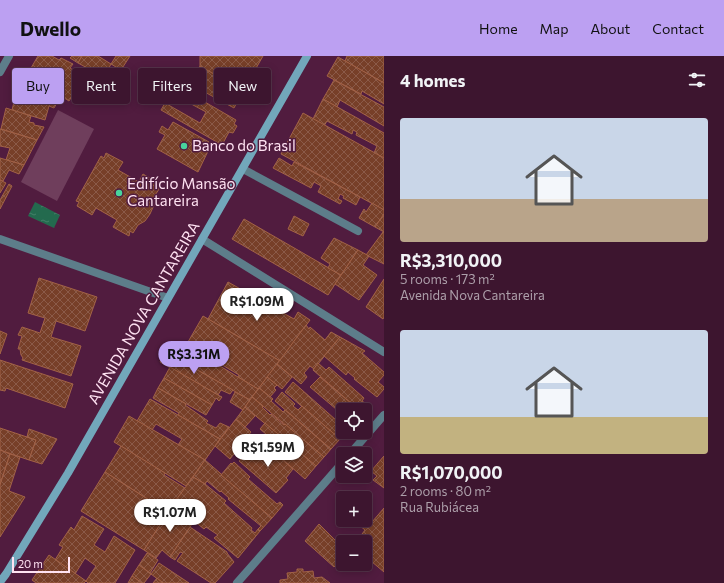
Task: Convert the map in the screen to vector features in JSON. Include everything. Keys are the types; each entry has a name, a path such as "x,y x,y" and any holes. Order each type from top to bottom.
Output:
{"main road":[{"name":"AVENIDA NOVA CANTAREIRA","path":"0,582 64,481 307,56"}],"street":[{"path":"0,72 10,56"},
{"path":"243,169 358,231"},
{"path":"0,239 168,298"},
{"path":"202,239 384,352"},
{"path":"356,447 384,415"},
{"path":"237,583 336,470"}],"shaded area":[{"path":"58,110 94,129 57,201 21,182"}],"water":[{"path":"35,202 60,215 54,228 28,216"}],"building":[{"path":"38,56 52,56 59,60 61,58 73,64 70,68 72,69 72,96 69,101 64,98 64,68 31,68"},
{"path":"72,56 82,56 78,63 70,58"},
{"path":"82,56 98,56 111,64 109,68 87,68 78,63"},
{"path":"116,56 130,56 122,68 118,68 111,64"},
{"path":"200,56 263,56 256,68 214,68 214,74 206,68 200,66"},
{"path":"347,56 384,56 384,83 345,61"},
{"path":"338,57 384,83 384,104 362,91 361,94 327,76"},
{"path":"206,69 214,74 214,97 206,93"},
{"path":"334,80 384,107 384,126 340,100 337,107 323,99"},
{"path":"323,99 384,133 384,158 374,153 377,146 356,135 357,132 353,130 352,134 327,121 324,126 313,119"},
{"path":"206,103 236,120 234,124 237,126 233,133 229,132 222,145 161,110 164,104 167,104 200,123 206,112 191,104 206,104"},
{"path":"14,104 56,104 54,108 49,106 45,120 12,110"},
{"path":"227,104 236,104 234,108"},
{"path":"6,108 31,116 29,122 34,123 34,125 44,127 37,140 1,129"},
{"path":"303,113 384,158 384,210 281,154"},
{"name":"Banco do Brasil","path":"173,122 209,142 207,145 210,147 198,172 157,149 165,135 159,132 162,126 168,130"},
{"path":"0,129 37,140 24,165 6,160 10,148 0,146"},
{"name":"Edifício Mansão Cantareira","path":"106,153 123,162 118,170 139,182 143,174 158,183 156,187 159,189 154,197 154,205 150,214 145,221 138,225 133,233 130,231 129,236 113,227 117,220 96,208 92,215 77,206 79,202 76,201 101,156 104,158"},
{"path":"0,158 24,165 19,174 9,170 3,181 0,180"},
{"path":"279,158 292,166 294,162 360,197 356,205 343,198 344,196 340,194 338,199 342,201 340,204 318,192 321,186 314,182 311,188 273,168"},
{"path":"0,180 6,183 0,193"},
{"path":"9,184 12,186 0,209 0,200"},
{"path":"372,203 384,210 384,214 375,227 359,218 364,209 366,212"},
{"path":"384,214 384,232 375,227"},
{"path":"294,216 309,224 303,236 288,229"},
{"path":"244,219 341,275 328,295 232,239"},
{"path":"384,232 384,264 366,255"},
{"path":"334,238 358,250 341,275 328,268 330,264 321,258"},
{"path":"358,250 369,256 363,265 377,275 359,300 335,284"},
{"path":"39,278 97,297 85,331 56,321 51,337 81,346 71,376 22,360 23,358 20,349 18,349 22,336 18,335 22,327 40,333 45,318 28,313"},
{"path":"384,279 384,317 383,319 366,307"},
{"path":"228,282 294,319 298,312 310,320 280,361 208,319"},
{"path":"203,316 280,361 258,389 238,377 239,375 189,345 191,344 188,342"},
{"path":"306,325 309,329 310,327 325,340 331,332 340,337 314,369 310,366 304,373 307,377 301,384 277,364"},
{"path":"0,331 7,334 0,354"},
{"path":"340,337 365,351 362,353 384,372 384,375 378,382 384,387 384,389 377,397 354,379 355,378 348,372 346,375 324,356"},
{"path":"184,344 258,389 250,400 176,358"},
{"path":"166,352 233,390 230,394 221,390 218,395 160,362"},
{"path":"0,360 73,384 65,408 6,388 5,391 0,390"},
{"path":"318,363 326,370 329,367 364,398 362,401 365,403 351,403 313,370"},
{"path":"277,364 292,377 282,389 267,377"},
{"path":"170,367 222,397 219,401 216,398 212,405 164,378"},
{"path":"267,377 277,385 274,388 276,390 270,397 259,388"},
{"path":"320,377 351,403 336,403 336,409 310,387"},
{"path":"164,378 212,405 206,415 158,388"},
{"path":"293,382 336,420 336,436 285,392"},
{"path":"158,388 186,404 185,405 208,421 206,423 216,428 220,423 229,427 220,439 178,415 179,413 153,398"},
{"path":"259,388 273,399 271,401 283,412 285,410 331,449 324,457 252,397"},
{"path":"235,392 250,400 243,410 230,402"},
{"path":"282,392 295,404 293,406 298,410 302,406 336,436 336,439 340,439 331,449 275,401"},
{"path":"252,397 263,406 262,407 270,415 271,414 284,425 285,424 324,457 316,466 245,407"},
{"path":"150,399 220,439 205,460 178,445 182,439 156,424 152,430 137,421"},
{"path":"245,407 255,416 245,427 236,419"},
{"path":"129,416 205,460 186,486 114,442"},
{"path":"236,419 251,432 230,459 215,446"},
{"path":"265,423 316,466 305,479 274,452 277,449 264,438 267,435 260,429"},
{"path":"0,428 36,440 29,460 0,450"},
{"path":"29,429 57,439 42,464 29,460 36,440 27,437"},
{"path":"265,445 293,469 286,478 288,480 276,493 239,461 246,453 253,458"},
{"path":"121,446 165,473 164,475 185,488 168,512 105,472"},
{"path":"0,450 10,454 0,485"},
{"path":"10,454 20,457 9,491 25,497 0,537 0,485"},
{"path":"384,456 384,488 373,480 377,476 372,472 372,470"},
{"path":"205,460 272,518 260,531 258,529 261,526 228,499 229,498 221,491 220,492 207,481 205,484 193,477"},
{"path":"234,462 250,477 248,479 277,504 280,502 283,505 272,518 221,475 231,463 232,464"},
{"path":"105,472 168,512 144,550 81,511"},
{"path":"193,477 205,484 226,501 224,503 252,528 251,530 255,533 258,529 260,531 238,558 214,538 218,535 206,527 204,529 173,504"},
{"path":"173,504 194,521 170,557 162,550 156,558 144,550"},
{"path":"384,508 384,572 372,562 372,535 361,535 365,530 361,527 372,527 372,522"},
{"path":"82,516 104,529 94,545 105,552 114,536 135,550 115,583 88,583 86,581 96,566 85,558 75,574 55,560 63,547 59,545 71,527 74,530"},
{"path":"319,524 336,541 336,565 334,567 305,541"},
{"path":"190,527 227,552 234,562 215,583 211,583 177,561 183,553 180,552 175,560 170,557"},
{"path":"147,553 158,560 150,573 139,565"},
{"path":"49,555 86,581 84,583 36,583 32,580"},
{"path":"159,563 189,583 163,583 151,574"},
{"path":"139,565 151,574 144,583 132,576"},
{"path":"297,569 303,569 303,572 313,571 314,578 322,577 330,583 280,583 280,580 288,579 287,573 297,572"},
{"path":"132,576 142,583 128,583"},
{"path":"157,578 163,583 153,583"}],"place":[{"name":"Banco do Brasil","path":"184,146"},
{"name":"Edifício Mansão Cantareira","path":"119,193"}]}
